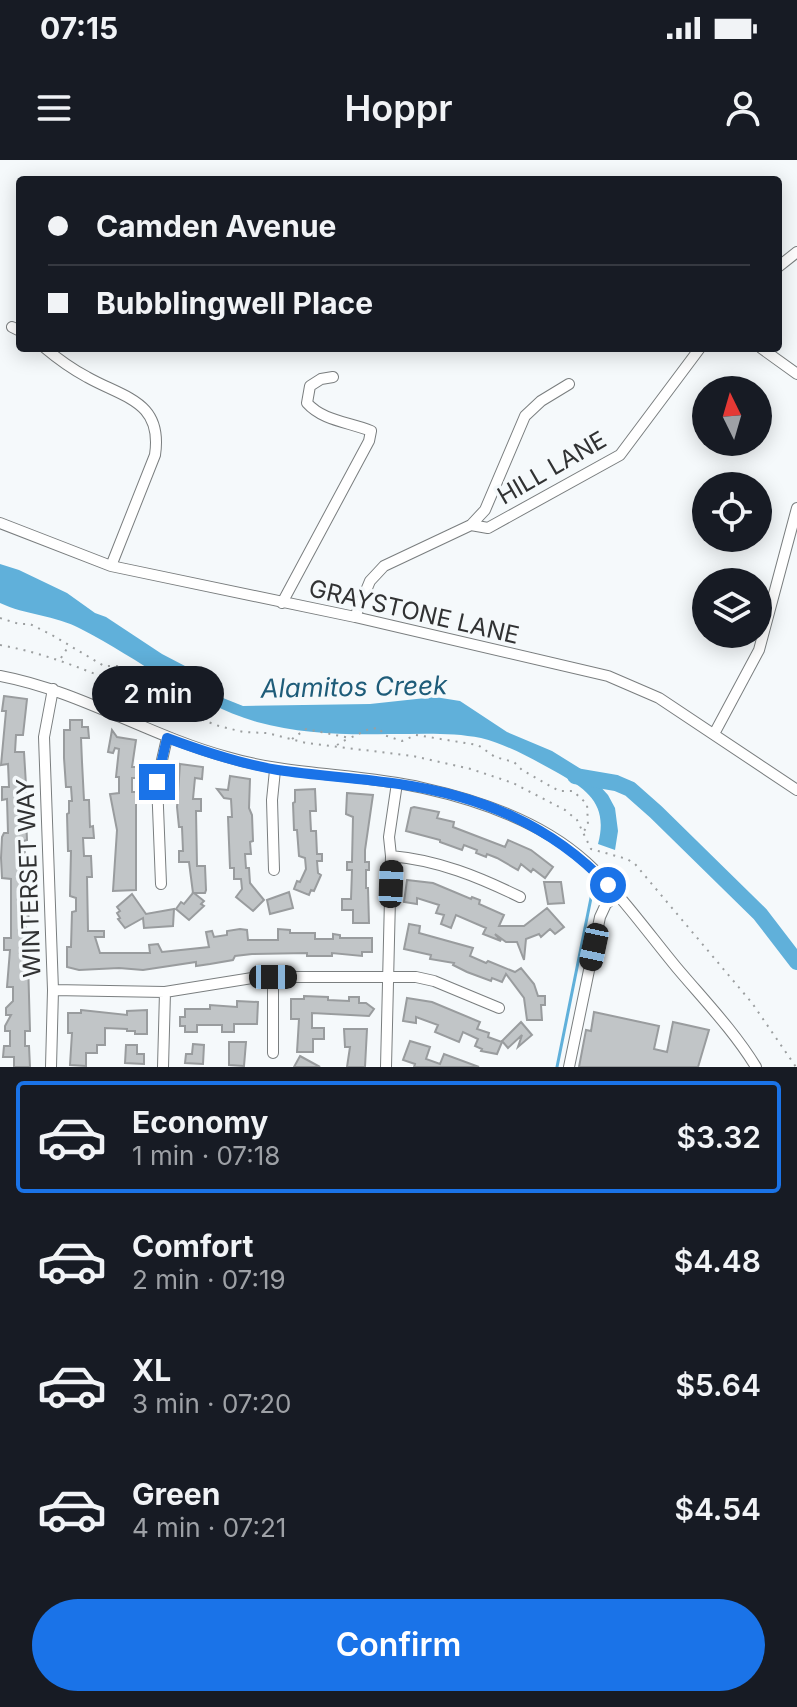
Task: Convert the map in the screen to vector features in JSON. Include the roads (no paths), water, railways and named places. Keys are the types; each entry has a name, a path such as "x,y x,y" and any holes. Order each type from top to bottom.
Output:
{"street":[{"path":"51,352 88,378 135,399 146,410 156,434 155,455 111,566"},
{"name":"HILL LANE","path":"355,617 370,581 384,566 471,525 488,528 620,455 697,352"},
{"path":"767,352 797,374"},
{"path":"282,603 369,441 371,431 329,418 307,403 310,386 321,379 333,377"},
{"path":"471,525 485,510 525,416 541,401 569,384"},
{"path":"714,734 759,650 796,523 797,508"},
{"name":"GRAYSTONE LANE","path":"0,523 111,566 355,617 608,676 659,698 797,790"},
{"path":"0,676 53,689 167,738 275,770 397,783 447,794 518,818 560,841 591,867 756,1067"},
{"name":"WINTERSET WAY","path":"51,1067 53,990 44,737 53,689"},
{"path":"161,884 157,782 167,738"},
{"path":"274,870 272,800 275,770"},
{"path":"386,1067 389,837 397,783"},
{"path":"391,856 421,859 479,877 520,897"},
{"path":"569,1067 600,917 606,904 617,896"},
{"path":"53,990 165,992 273,977 416,977 434,981 499,1008"},
{"path":"273,977 273,1053"},
{"path":"163,1067 165,992"}],"water":[{"path":"0,564 67,593 185,666 218,696 243,706 370,704 435,697 460,701 507,732 552,751 589,774 615,808 618,831 615,850 598,844 600,819 594,801 587,793 558,773 511,749 481,738 459,735 306,731 273,726 233,714 188,692 81,629 0,603"}],"waterway":[{"name":"Alamitos Creek","path":"575,776 616,783 630,789 760,914 797,962"},
{"path":"557,1067 594,883"}]}
